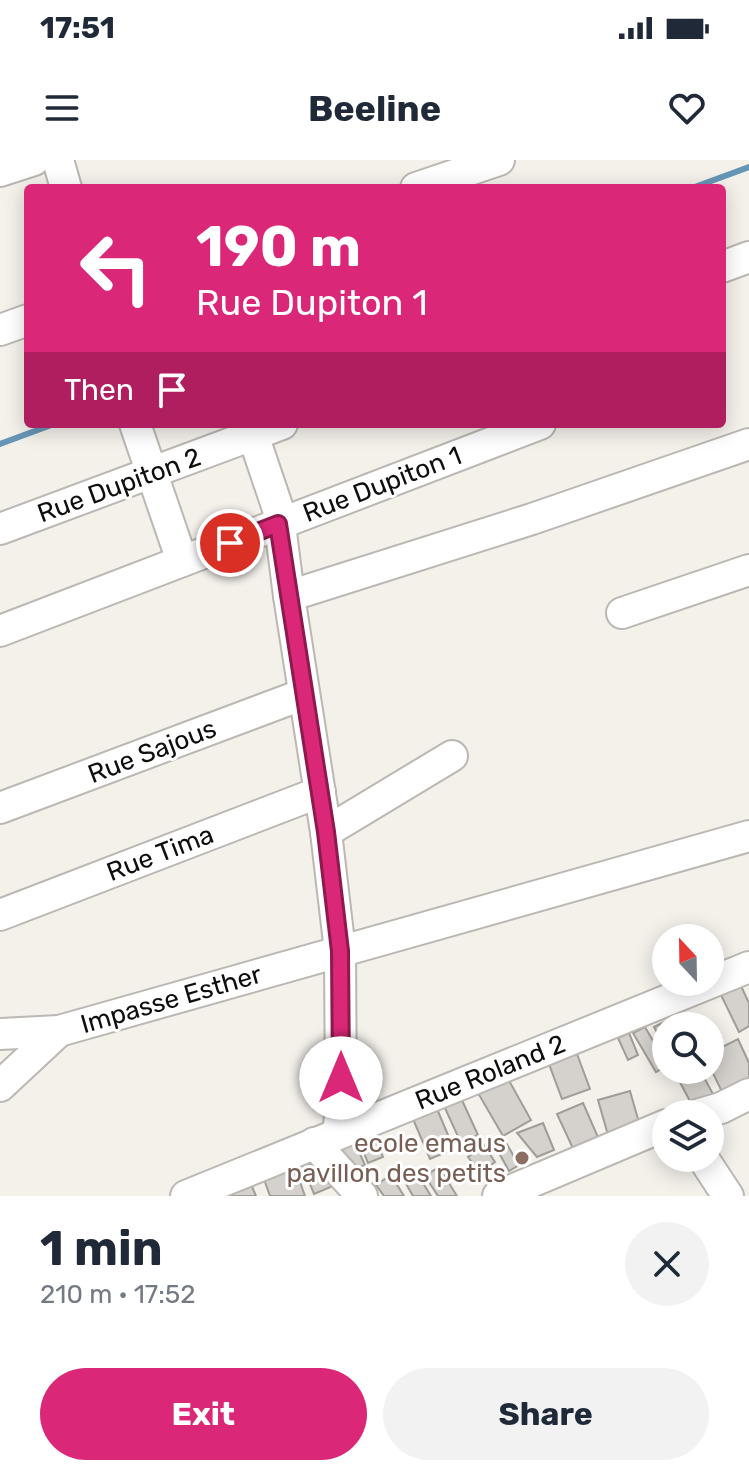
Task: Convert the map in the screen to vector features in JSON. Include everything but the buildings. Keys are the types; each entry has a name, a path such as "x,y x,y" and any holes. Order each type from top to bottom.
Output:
{"street":[{"path":"0,171 34,160"},
{"path":"58,160 65,184"},
{"path":"428,184 499,160"},
{"path":"726,266 749,257"},
{"path":"0,330 24,321"},
{"path":"136,428 182,561"},
{"name":"Rue Dupiton 2","path":"0,529 271,428"},
{"name":"Rue Dupiton 1","path":"0,631 530,428"},
{"path":"253,435 278,509 326,832 340,956 341,1108 326,1139 362,1196"},
{"path":"289,596 532,519 749,444"},
{"path":"622,613 749,570"},
{"name":"Rue Sajous","path":"0,808 304,694"},
{"path":"326,832 452,756"},
{"name":"Rue Tima","path":"0,915 320,792"},
{"name":"Impasse Esther","path":"0,1034 59,1031 340,956 749,836"},
{"name":"Rue Roland 2","path":"186,1196 749,967"},
{"path":"0,1086 59,1031"},
{"path":"724,1106 749,1094"},
{"path":"498,1196 652,1131"},
{"path":"712,1172 727,1196"}],"waterway":[{"path":"703,184 749,167"},
{"path":"0,444 43,428"}],"place":[{"name":"ecole emaus pavillon des petits","path":"522,1158"}],"route":[{"path":"230,543 278,524 326,832 340,951 341,1078"}]}
